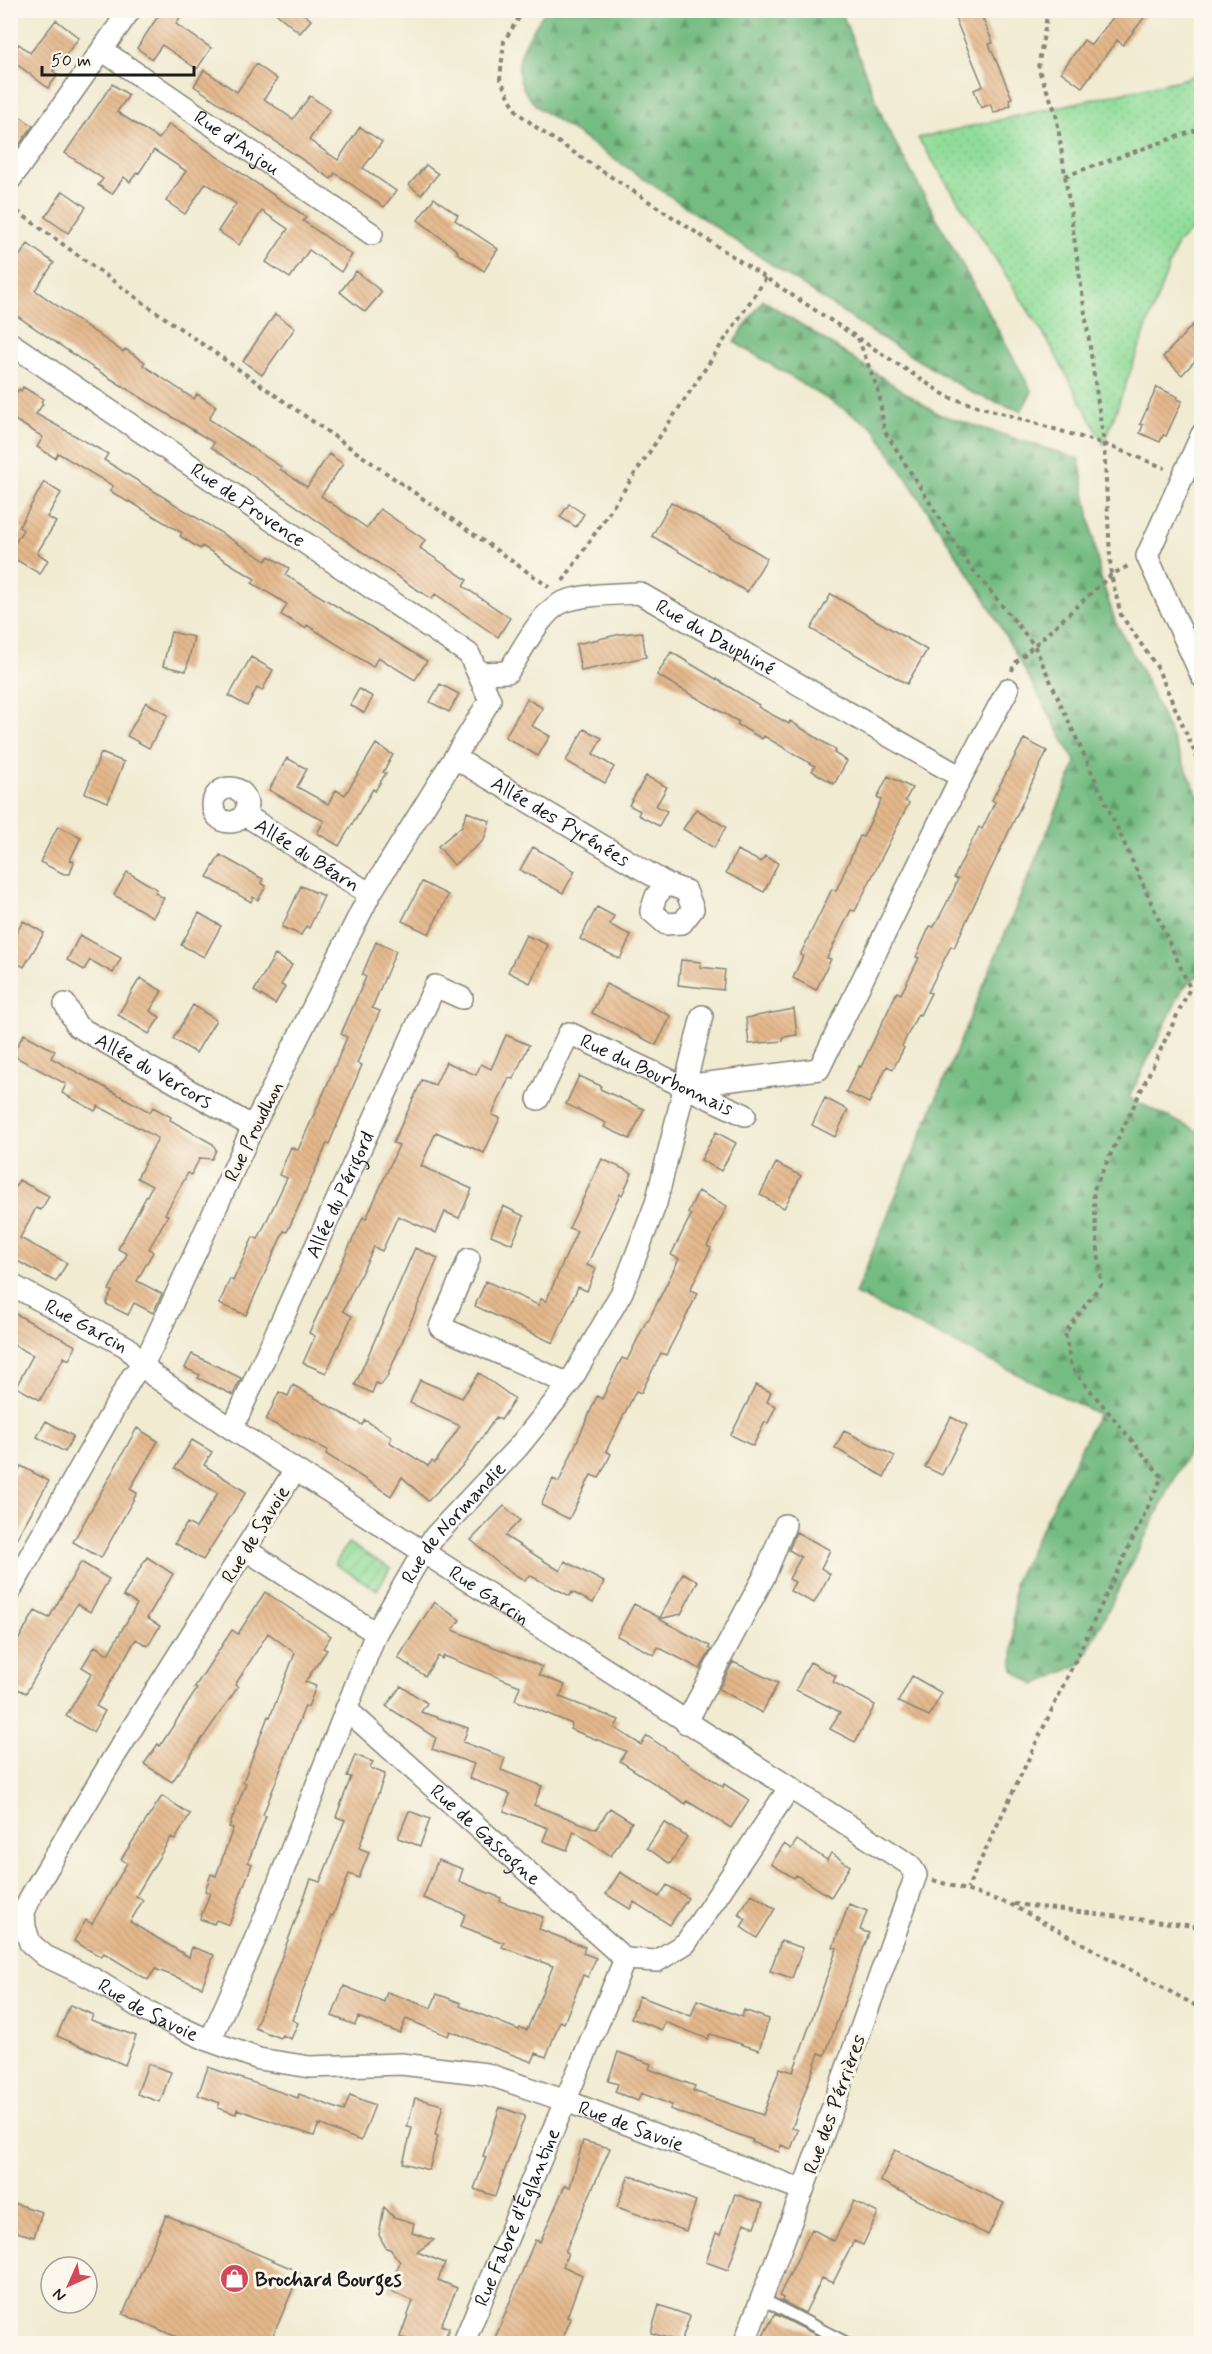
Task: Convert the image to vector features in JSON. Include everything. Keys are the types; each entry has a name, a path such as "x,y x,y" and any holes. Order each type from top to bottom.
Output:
{"street":[{"path":"10,180 130,10"},
{"name":"Rue d'Anjou","path":"102,50 372,234"},
{"name":"Rue de Provence","path":"10,343 469,654 479,673"},
{"path":"1202,434 1192,478 1147,556 1202,677"},
{"name":"Rue du Dauphiné","path":"558,597 639,593 961,777"},
{"path":"479,673 508,672 558,597"},
{"name":"Rue Proudhon","path":"10,1591 132,1377 143,1364 253,1127 370,894 490,700 479,673"},
{"path":"684,1086 819,1069 961,777 1008,689"},
{"name":"Allée des Pyrénées","path":"455,758 667,884"},
{"name":"Allée du Béarn","path":"245,815 370,894"},
{"name":"Allée du Périgord","path":"232,1429 435,986 462,998"},
{"name":"Allée du Vercors","path":"65,1004 77,1026 253,1127"},
{"name":"Rue de Normandie","path":"210,2041 265,1917 376,1633 423,1552 519,1446 569,1384 622,1292 656,1203 702,1016"},
{"name":"Rue du Bourbonnais","path":"538,1099 569,1033 746,1114"},
{"path":"469,1259 440,1327 447,1337 569,1384"},
{"name":"Rue Garcin","path":"10,1284 127,1347 154,1376 232,1429 790,1788 913,1870"},
{"name":"Rue de Savoie","path":"296,1470 112,1760 31,1896 24,1912 25,1927 30,1942 45,1956 94,1979 147,2012 210,2041 260,2059 310,2067 401,2064 487,2074 804,2190"},
{"path":"686,1723 765,1575 785,1525"},
{"path":"246,1550 376,1633"},
{"name":"Rue de Gascogne","path":"346,1709 625,1959"},
{"path":"625,1959 657,1961 687,1943 790,1788"},
{"name":"Rue des Pérrières","path":"744,2343 804,2190 913,1870"},
{"name":"Rue Fabre d'Églantine","path":"464,2343 625,1959"}],"lane":[{"path":"762,2299 849,2343"}],"path":[{"path":"524,10 504,41 500,79 517,112 541,131 948,398 1104,444 1192,478"},
{"path":"1048,10 1038,68 1056,113 1104,444 1111,575 1122,615 1157,667 1202,769"},
{"path":"1065,176 1202,128"},
{"path":"10,206 558,597 766,278"},
{"path":"858,338 879,393 884,430 969,566 1034,645 1190,988 1093,1191 1101,1284 1065,1333 1071,1367 1162,1477 967,1890"},
{"path":"1008,689 1014,664 1111,575 1147,556"},
{"path":"913,1870 1010,1904 1202,2009"},
{"path":"1010,1904 1202,1926"}],"green space":[{"path":"545,11 841,11 886,126 1032,392 1021,411 974,394 872,332 540,109 521,84 519,72 523,48"},
{"path":"1201,73 1201,220 1177,244 1104,444 1048,341 918,138 1180,80"},
{"path":"763,300 938,414 1079,459 1100,575 1115,621 1142,671 1201,802 1201,973 1183,988 1129,1098 1201,1133 1201,1426 1081,1664 1035,1685 1013,1670 1014,1583 1098,1414 855,1294 1076,763 984,597 873,427 734,342"},
{"path":"348,1543 390,1568 377,1590 335,1564"}],"building":[{"path":"162,10 185,10 176,24 211,48 197,69 162,45 152,59 137,48"},
{"path":"272,10 299,10 311,20 300,33"},
{"path":"973,10 979,10 993,43 989,44 1012,98 1009,99 1011,105 994,113 990,104 981,108 974,90 983,86 955,18"},
{"path":"1119,10 1150,10 1123,45 1117,40 1082,87 1061,72 1084,40 1091,45"},
{"path":"56,20 79,38 53,71 58,75 48,88 10,59 10,55 19,44 30,53"},
{"path":"256,64 277,79 264,99 293,119 310,96 330,110 309,140 338,160 360,127 382,142 363,168 396,191 384,207 335,173 331,179 194,86 204,70 237,92"},
{"path":"112,84 129,95 117,112 159,139 169,124 306,217 303,221 352,255 341,272 309,250 290,278 266,262 288,229 262,211 239,245 218,231 236,204 206,183 185,214 166,201 186,171 154,150 139,173 137,172 130,182 124,177 112,194 98,185 103,179 65,153"},
{"path":"10,109 33,126 10,157"},
{"path":"426,165 438,174 421,195 409,185"},
{"path":"63,191 86,207 68,233 45,217"},
{"path":"434,198 458,215 455,220 498,249 484,271 457,253 458,251 418,220"},
{"path":"28,244 54,263 35,290 123,352 125,349 145,362 143,365 194,399 197,394 216,406 209,419 281,467 280,469 307,487 329,454 343,464 321,496 367,528 380,509 425,540 420,548 467,580 463,586 510,618 498,637 435,594 432,599 413,587 211,447 214,443 92,367 10,311 10,269"},
{"path":"356,271 382,292 365,312 340,292"},
{"path":"275,314 295,328 262,375 243,361"},
{"path":"1202,315 1202,353 1182,375 1163,357"},
{"path":"23,387 43,399 41,402 43,404 36,414 108,454 104,460 266,561 269,556 289,568 285,575 427,661 415,680 378,657 373,667 307,625 305,628 281,615 287,604 252,583 255,579 202,546 200,549 180,536 182,533 110,491 113,486 58,453 55,458 37,447 43,437 10,417 10,403 19,389 21,391"},
{"path":"1157,387 1182,401 1166,436 1163,435 1160,442 1140,433 1143,425 1140,424"},
{"path":"44,482 61,493 47,517 56,522 37,553 48,560 40,574 10,556 10,551 23,530 19,527"},
{"path":"671,502 767,558 747,592 652,536"},
{"path":"569,504 584,514 576,527 560,517"},
{"path":"831,594 927,650 907,684 811,629"},
{"path":"171,632 194,637 186,671 163,666"},
{"path":"642,632 646,657 581,671 576,644"},
{"path":"671,652 759,705 758,707 789,724 790,721 836,750 834,753 847,761 834,784 812,771 815,766 764,736 762,739 737,724 739,722 657,675"},
{"path":"251,657 273,670 262,691 257,688 247,706 229,696"},
{"path":"440,684 459,694 449,712 430,702"},
{"path":"359,689 373,697 364,713 350,705"},
{"path":"527,699 543,708 532,726 550,736 538,756 505,737"},
{"path":"146,702 168,715 149,748 127,736"},
{"path":"584,729 602,738 593,754 614,767 605,783 566,761"},
{"path":"1024,739 1047,751 954,948 951,946 928,992 931,993 902,1046 904,1048 893,1069 887,1066 869,1103 846,1092 859,1066 861,1067 897,992 901,994 919,958 916,957 930,926 934,927 952,893 958,879 954,878 958,869 979,827 982,829 995,802 992,800"},
{"path":"376,744 393,755 383,772 386,773 375,791 373,789 339,846 317,833 324,821 269,790 287,758 307,769 297,787 328,804 336,790 345,795"},
{"path":"101,753 124,762 108,802 85,793"},
{"path":"646,776 667,787 656,806 667,811 659,826 638,815 640,811 629,805"},
{"path":"888,776 912,788 905,801 909,803 855,911 851,910 827,958 831,959 816,990 793,978 803,956 800,955 832,889 836,891 860,836 863,837 881,800 877,798"},
{"path":"696,809 726,827 714,848 683,829"},
{"path":"467,812 490,821 484,840 454,865 438,846 462,826"},
{"path":"58,826 81,837 70,860 74,862 70,874 64,874 40,862"},
{"path":"533,847 575,871 563,893 520,870"},
{"path":"737,850 761,862 765,856 778,863 764,892 726,873"},
{"path":"220,855 263,879 261,883 266,886 258,900 253,897 251,902 207,877"},
{"path":"127,872 157,889 155,893 164,898 153,917 114,895"},
{"path":"422,882 448,895 429,934 402,921"},
{"path":"301,886 324,896 309,928 306,926 301,935 282,927"},
{"path":"597,907 614,916 610,925 631,935 620,959 580,939"},
{"path":"199,913 221,926 204,957 181,945"},
{"path":"23,921 44,933 24,967 10,959 10,943"},
{"path":"80,935 121,958 113,973 90,960 84,970 67,960"},
{"path":"526,935 548,945 530,983 508,972"},
{"path":"376,942 396,951 372,1008 380,1011 357,1063 362,1065 329,1144 327,1144 287,1232 284,1231 246,1315 219,1304 230,1279 233,1281 253,1237 258,1239 287,1178 279,1175 291,1147 298,1150 325,1090 347,1037 341,1034 366,977 362,975"},
{"path":"275,955 292,965 281,985 285,987 275,1004 254,991"},
{"path":"681,960 701,962 700,967 725,970 723,990 678,985"},
{"path":"140,978 162,991 150,1011 160,1017 149,1034 118,1015"},
{"path":"606,984 671,1016 656,1045 592,1013"},
{"path":"193,1005 216,1020 196,1053 173,1039"},
{"path":"794,1009 797,1035 783,1037 783,1041 749,1044 746,1018"},
{"path":"24,1034 55,1051 51,1058 150,1112 153,1107 171,1117 170,1120 213,1144 216,1150 212,1159 200,1158 191,1175 188,1173 149,1249 153,1252 137,1281 162,1294 153,1313 134,1303 128,1315 106,1304 112,1291 109,1290 127,1254 118,1249 152,1186 137,1178 158,1138 98,1106 95,1111 62,1093 66,1084 12,1055"},
{"path":"506,1035 529,1045 513,1079 509,1078 492,1115 500,1118 484,1153 436,1132 421,1166 472,1189 459,1218 445,1212 436,1233 398,1216 382,1251 374,1247 343,1311 352,1316 326,1373 303,1363 315,1336 309,1333 363,1217 366,1219 399,1145 393,1143 422,1080 435,1085 446,1062 476,1075 481,1064 491,1069"},
{"path":"579,1076 601,1086 600,1089 644,1109 630,1139 604,1127 606,1123 566,1104"},
{"path":"825,1098 848,1110 835,1137 812,1125"},
{"path":"716,1132 736,1143 721,1171 701,1160"},
{"path":"602,1159 632,1173 587,1265 596,1269 587,1291 578,1287 553,1343 475,1306 486,1281 538,1305 541,1299 546,1301 577,1231 569,1228"},
{"path":"776,1163 801,1176 784,1208 760,1195"},
{"path":"19,1180 49,1196 41,1210 36,1208 20,1238 67,1263 56,1282 10,1257 10,1195"},
{"path":"698,1191 727,1206 707,1246 711,1248 690,1290 698,1293 666,1355 661,1353 641,1393 636,1391 606,1451 611,1454 599,1478 591,1475 569,1519 541,1505 553,1479 559,1482 597,1396 602,1399 622,1358 627,1360 679,1259 671,1255 691,1215 688,1213"},
{"path":"503,1206 524,1216 512,1244 491,1235"},
{"path":"415,1248 438,1258 387,1377 381,1385 376,1383 372,1393 355,1385"},
{"path":"10,1311 76,1346 69,1360 64,1357 40,1400 16,1387 33,1355 10,1343"},
{"path":"192,1354 241,1378 233,1395 198,1378 200,1375 185,1368"},
{"path":"479,1373 515,1399 501,1420 496,1417 465,1463 428,1501 402,1477 391,1496 326,1454 328,1450 266,1420 279,1392 288,1396 293,1385 362,1425 365,1420 392,1437 389,1442 428,1466 432,1461 435,1463 460,1426 410,1403 420,1380 462,1398"},
{"path":"756,1385 771,1392 767,1402 776,1406 753,1446 731,1435"},
{"path":"951,1417 967,1425 942,1475 925,1467"},
{"path":"46,1421 73,1436 65,1452 37,1437"},
{"path":"137,1428 158,1441 130,1489 137,1493 101,1558 73,1542"},
{"path":"844,1431 895,1456 884,1477 835,1448"},
{"path":"192,1440 212,1452 204,1465 246,1492 203,1560 175,1543 187,1523 196,1528 218,1493 175,1468"},
{"path":"21,1466 49,1481 10,1550 10,1472 16,1475"},
{"path":"504,1506 520,1520 505,1536 560,1571 565,1561 604,1582 593,1603 572,1592 570,1596 529,1575 525,1581 499,1564 471,1540"},
{"path":"796,1532 830,1550 821,1568 830,1574 814,1603 790,1591 795,1582 789,1579 801,1557 789,1550"},
{"path":"147,1557 173,1574 147,1618 160,1626 148,1646 136,1639 96,1706 105,1711 93,1732 66,1716 92,1673 82,1667 95,1646 108,1654 137,1604 123,1596"},
{"path":"81,1562 109,1579 90,1612 77,1604 26,1693 10,1685 10,1654 35,1611 49,1618"},
{"path":"683,1573 698,1581 681,1614 659,1619 710,1646 711,1650 700,1669 658,1647 654,1655 617,1636 634,1604 660,1618"},
{"path":"265,1592 331,1636 323,1648 327,1650 305,1682 316,1686 308,1707 305,1706 263,1815 266,1816 248,1862 252,1864 229,1925 216,1920 214,1924 200,1919 210,1893 205,1891 211,1874 216,1876 233,1828 229,1827 246,1783 243,1782 295,1653 268,1633 235,1685 238,1687 172,1782 144,1764 158,1744 160,1746 232,1630 238,1634"},
{"path":"434,1602 460,1620 453,1630 542,1667 539,1675 565,1685 560,1697 619,1720 615,1728 641,1745 647,1736 723,1787 724,1784 749,1800 731,1828 687,1801 686,1804 620,1761 626,1751 570,1729 572,1724 515,1700 520,1686 444,1656 442,1659 438,1656 425,1676 398,1658"},
{"path":"733,1662 778,1683 762,1713 719,1689"},
{"path":"810,1662 836,1676 833,1682 875,1705 855,1742 830,1729 840,1712 796,1690"},
{"path":"912,1676 942,1693 929,1716 898,1702"},
{"path":"401,1686 427,1703 421,1712 468,1728 463,1742 505,1758 501,1770 542,1786 534,1805 596,1829 610,1808 632,1822 611,1856 574,1831 567,1850 543,1841 548,1828 504,1811 510,1794 469,1778 474,1764 432,1749 436,1738 386,1706"},
{"path":"355,1755 373,1762 370,1768 385,1774 359,1848 369,1852 359,1878 349,1874 333,1916 331,1915 292,2020 298,2023 291,2039 282,2035 280,2038 255,2028 311,1879 320,1882 345,1820 336,1817 351,1777 347,1776"},
{"path":"162,1796 190,1814 175,1840 171,1837 136,1896 143,1900 130,1922 189,1957 192,1947 214,1955 202,1987 155,1969 148,1980 104,1953 101,1957 74,1941 86,1920 92,1924 127,1863 121,1859"},
{"path":"409,1811 430,1819 420,1846 398,1838"},
{"path":"664,1822 687,1837 670,1864 647,1848"},
{"path":"797,1840 827,1860 831,1853 850,1866 831,1897 796,1875 794,1878 771,1864 784,1844 791,1849"},
{"path":"438,1860 463,1869 459,1881 501,1898 500,1901 543,1917 539,1929 585,1947 583,1953 596,1958 588,1977 583,1975 564,2023 560,2021 546,2057 536,2053 532,2062 450,2031 448,2036 406,2019 400,2033 358,2017 355,2025 332,2016 344,1986 384,2002 387,1992 431,2008 437,1994 519,2030 520,2028 527,2030 553,1966 502,1947 504,1943 461,1926 465,1914 423,1898"},
{"path":"620,1872 659,1897 667,1885 688,1898 670,1925 634,1902 630,1909 606,1894"},
{"path":"752,1894 775,1909 757,1938 741,1927 746,1919 738,1914"},
{"path":"849,1904 867,1911 860,1930 869,1933 825,2055 819,2053 792,2128 798,2130 791,2149 781,2145 779,2152 752,2142 753,2140 670,2109 672,2105 641,2093 638,2101 615,2092 618,2084 608,2081 618,2052 651,2064 649,2069 695,2086 693,2091 763,2115 780,2068 793,2072 837,1948 833,1947"},
{"path":"781,1941 803,1948 792,1978 770,1971"},
{"path":"639,1996 691,2016 697,2000 742,2017 744,2010 769,2019 759,2050 710,2034 708,2039 665,2022 662,2030 631,2018"},
{"path":"70,2005 93,2015 91,2020 136,2036 125,2065 57,2036"},
{"path":"148,2064 171,2072 160,2102 137,2094"},
{"path":"208,2067 298,2098 299,2094 344,2111 350,2095 375,2105 361,2141 319,2124 314,2136 237,2109 236,2114 218,2108 220,2103 198,2095"},
{"path":"415,2098 443,2105 429,2170 403,2163 412,2128 407,2127"},
{"path":"500,2107 525,2116 495,2196 474,2189"},
{"path":"583,2141 610,2148 565,2252 568,2253 563,2266 582,2275 567,2317 571,2319 560,2343 493,2343 535,2240 540,2242 565,2185 570,2187"},
{"path":"895,2150 1004,2203 988,2235 880,2181"},
{"path":"629,2175 696,2201 686,2231 617,2207"},
{"path":"735,2194 763,2204 755,2227 744,2223 728,2270 706,2262 716,2233 720,2235"},
{"path":"854,2201 878,2213 863,2245 854,2241 833,2283 822,2278 805,2313 782,2301 783,2298 779,2296 812,2229 834,2241"},
{"path":"10,2202 42,2212 34,2237 10,2230"},
{"path":"384,2207 394,2217 414,2223 412,2233 434,2240 417,2252 445,2263 438,2280 457,2288 441,2325 449,2328 443,2343 417,2343 400,2337 413,2301 388,2290 400,2262 390,2249 386,2248 379,2235"},
{"path":"166,2215 300,2272 270,2343 191,2343 123,2314"},
{"path":"659,2305 690,2316 681,2342 651,2333"},
{"path":"775,2314 832,2343 759,2343"}],"place":[{"name":"Brochard Bourges","path":"234,2279"}]}
